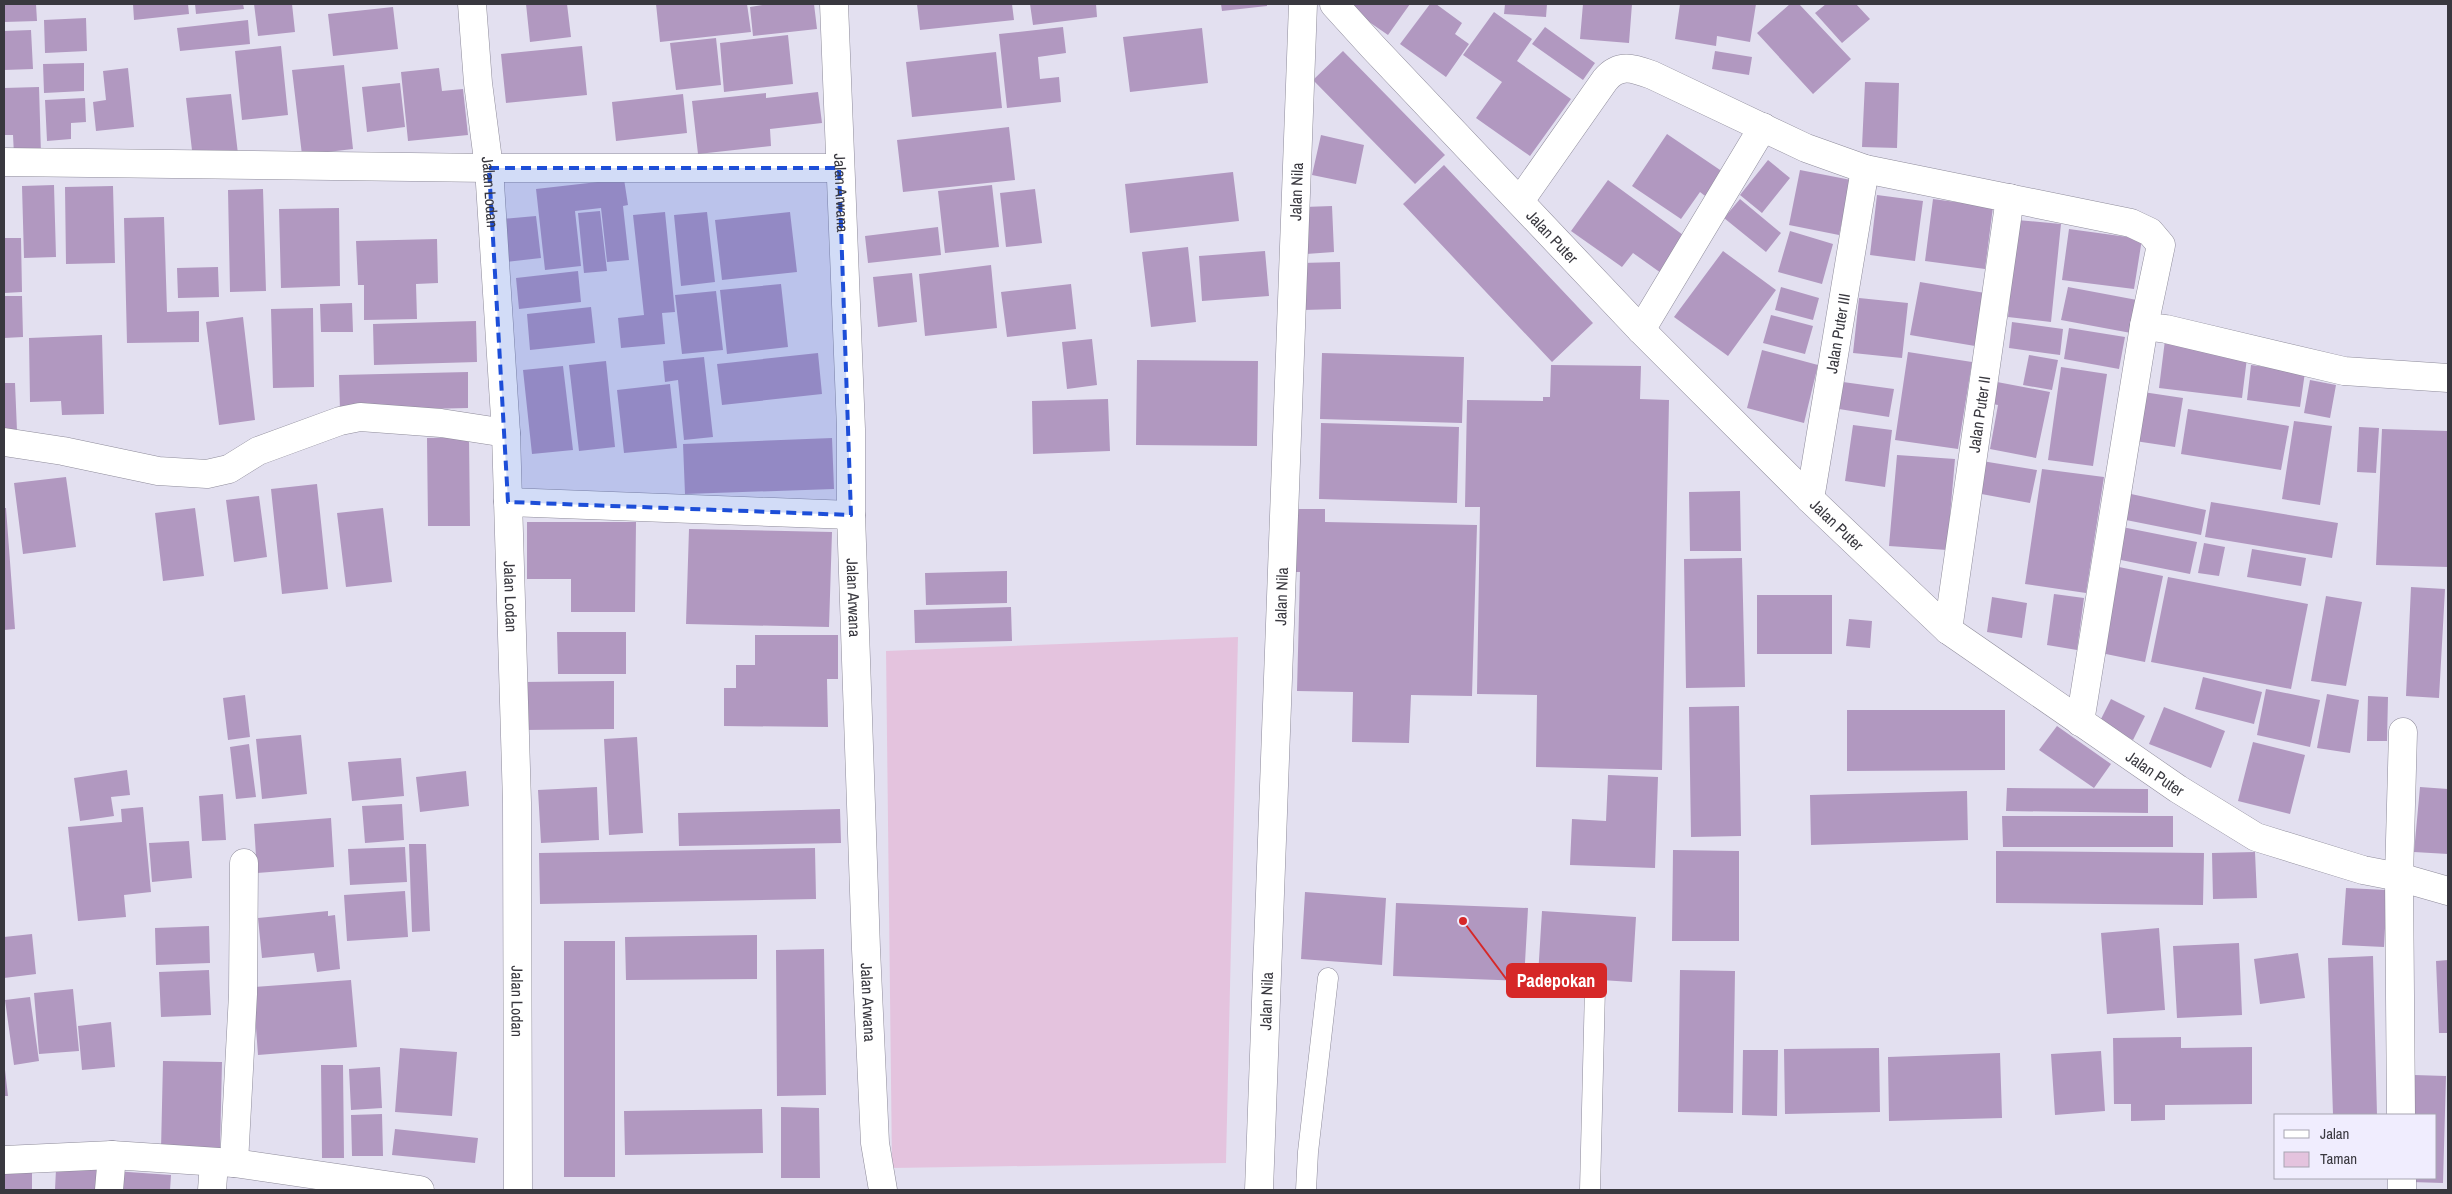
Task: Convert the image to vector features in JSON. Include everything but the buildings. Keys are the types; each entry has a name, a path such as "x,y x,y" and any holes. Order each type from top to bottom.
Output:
{"street":[{"name":"Jalan Lodan","path":"472,4 478,83 488,168 506,433 517,803 518,1190"},
{"name":"Jalan Arwana","path":"834,4 851,430 851,515 866,959 875,1143 883,1190"},
{"name":"Jalan Nila","path":"1259,1190 1303,4"},
{"name":"Jalan Puter","path":"1334,4 1641,330 1810,499 1948,630 2178,789 2256,837 2363,870 2400,877 2448,891"},
{"path":"1520,201 1605,80 1611,73 1621,68 1630,67 1652,75 1806,148 1865,169 2131,223 2156,237 2162,245 2144,326 2080,722"},
{"path":"1641,330 1763,127"},
{"path":"4,162 488,168 840,168"},
{"name":"Jalan Puter III","path":"1810,499 1865,169"},
{"name":"Jalan Puter II","path":"1948,630 2010,198"},
{"path":"2144,326 2166,329 2344,371 2448,378"},
{"path":"4,442 63,451 158,471 207,474 229,469 258,451 340,421 360,417 440,423 506,433"},
{"path":"508,502 851,515"},
{"path":"2401,1114 2400,877 2403,732"},
{"path":"212,1190 224,1163 243,994 244,863"},
{"path":"109,1190 112,1155"},
{"path":"4,1160 112,1155 224,1163 420,1190"}],"lane":[{"path":"1306,1190 1308,1152 1328,978"},
{"path":"1590,1190 1595,988"}],"highlighted area":[{"path":"489,168 839,168 851,515 508,502"}],"green space":[{"path":"1238,637 1226,1163 892,1168 886,651"}],"place":[{"name":"Padepokan","path":"1463,921"}]}
